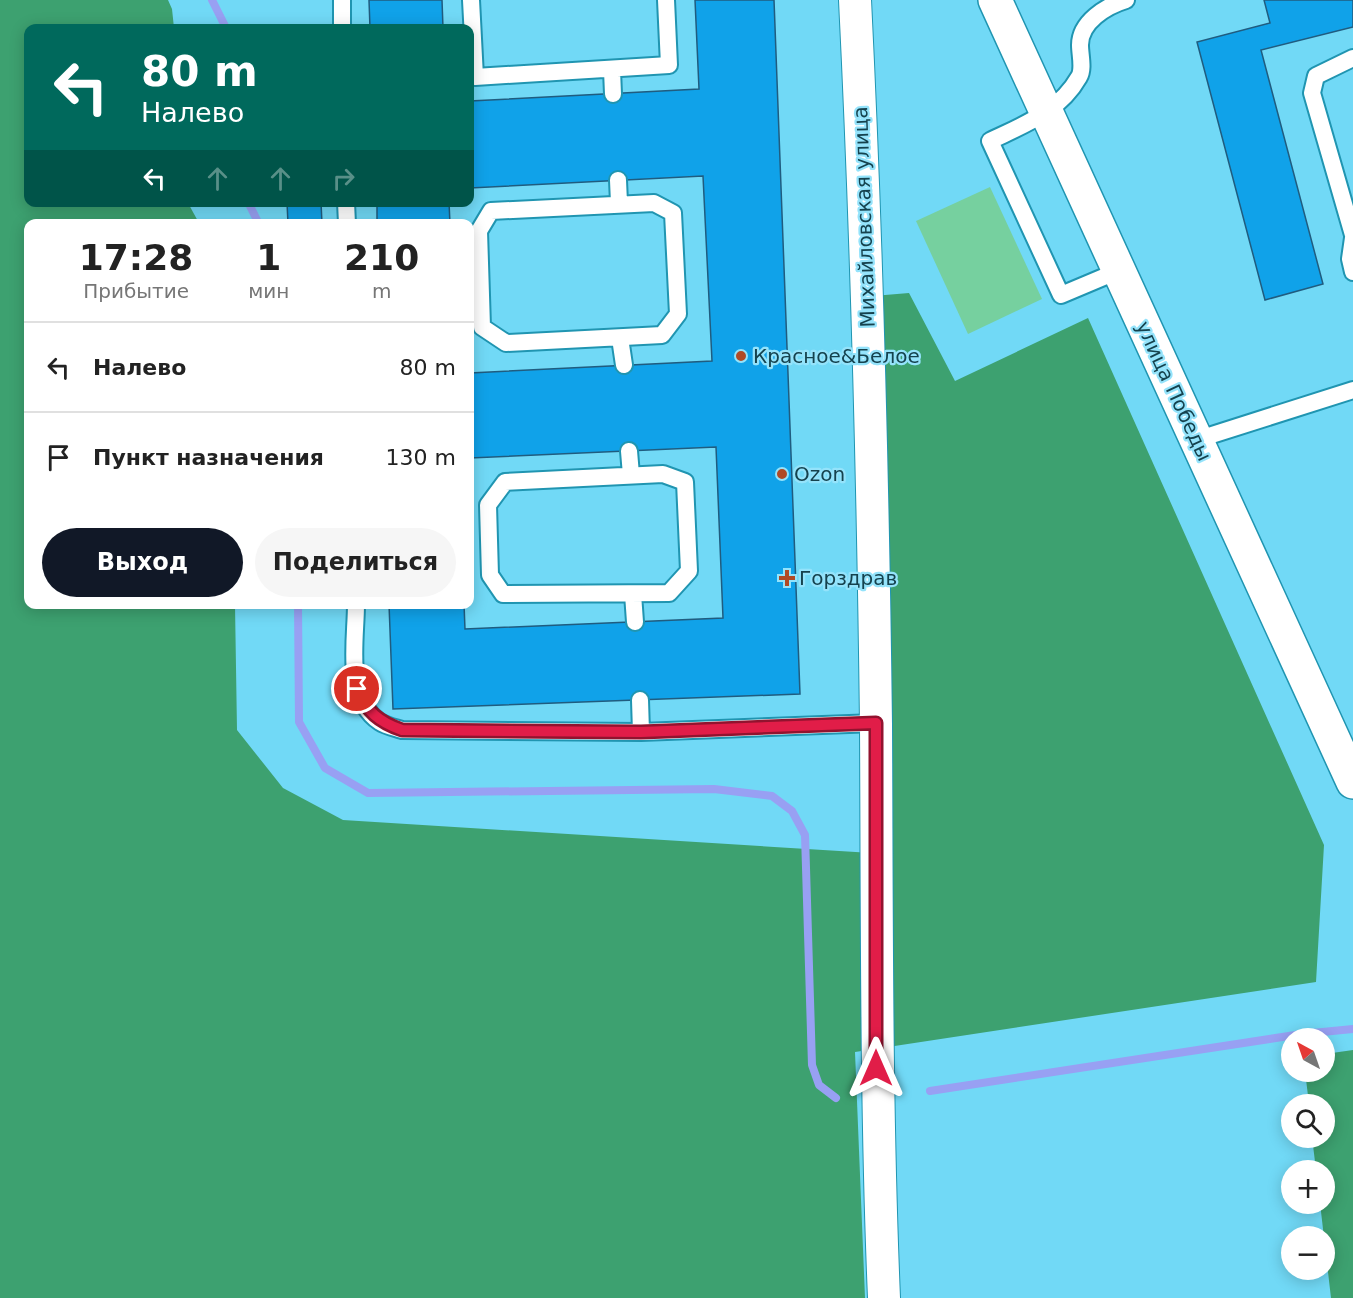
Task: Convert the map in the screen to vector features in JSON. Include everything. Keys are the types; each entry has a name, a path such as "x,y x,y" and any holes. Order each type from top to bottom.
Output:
{"main road":[{"name":"улица Победы","path":"995,0 1353,782"}],"street":[{"name":"Михайловская улица","path":"855,0 867,242 876,723 877,1090 884,1298"}],"lane":[{"path":"342,0 342,24"},
{"path":"471,0 472,24"},
{"path":"474,58 475,78 669,65 666,0"},
{"path":"1118,271 1061,295 990,141 1046,114 1063,99 1081,75 1080,42 1089,21 1126,0"},
{"path":"1353,58 1316,76 1312,93 1353,237 1350,259 1353,272"},
{"path":"612,70 613,94"},
{"path":"618,180 619,204"},
{"path":"654,203 673,213 678,314 662,335 620,338 506,343 482,327 479,231 491,211 654,203"},
{"path":"620,338 624,365"},
{"path":"1196,440 1353,390"},
{"path":"629,451 631,475"},
{"path":"663,474 685,482 689,571 669,593 502,594 490,575 487,540 488,505 505,482 631,475 663,474"},
{"path":"633,594 635,622"},
{"path":"356,609 357,689 365,706 381,723 402,730 641,732 876,723"},
{"path":"640,700 641,732"}],"green space":[{"path":"0,0 168,0 172,9 174,24 24,24 24,207 190,207 197,219 24,219 24,609 235,609 237,730 283,788 343,820 888,854 873,296 909,293 955,381 1088,318 1324,845 1316,982 855,1052 865,1298 0,1298"},
{"path":"990,187 1042,299 968,334 916,221"},
{"path":"1353,1050 1353,1298 1331,1298 1329,1280 1335,1280 1335,1226 1323,1226 1321,1214 1335,1214 1335,1160 1315,1160 1313,1148 1335,1148 1335,1094 1308,1094 1306,1082 1335,1082 1335,1053"}],"building":[{"path":"369,0 442,0 443,24 370,24"},
{"path":"695,0 774,0 800,694 393,709 389,609 464,609 465,629 723,618 716,447 474,458 474,373 712,361 703,176 474,188 474,101 699,89"},
{"path":"1264,0 1353,0 1353,27 1261,50 1323,284 1265,300 1197,42 1270,23"},
{"path":"287,207 321,207 322,219 288,219"},
{"path":"377,207 449,207 450,219 377,219"}],"waterway":[{"path":"212,0 224,24"},
{"path":"250,207 256,219"},
{"path":"298,609 299,722 325,768 368,793 714,789 772,796 792,811 805,835 812,1065 819,1085 836,1098"},
{"path":"930,1091 1302,1034 1353,1029"}],"place":[{"name":"Красное&Белое","path":"741,356"},
{"name":"Ozon","path":"782,474"},
{"name":"Горздрав","path":"787,578"}],"route":[{"path":"357,689 365,706 381,723 402,730 641,732 876,723 876,1068"}]}
